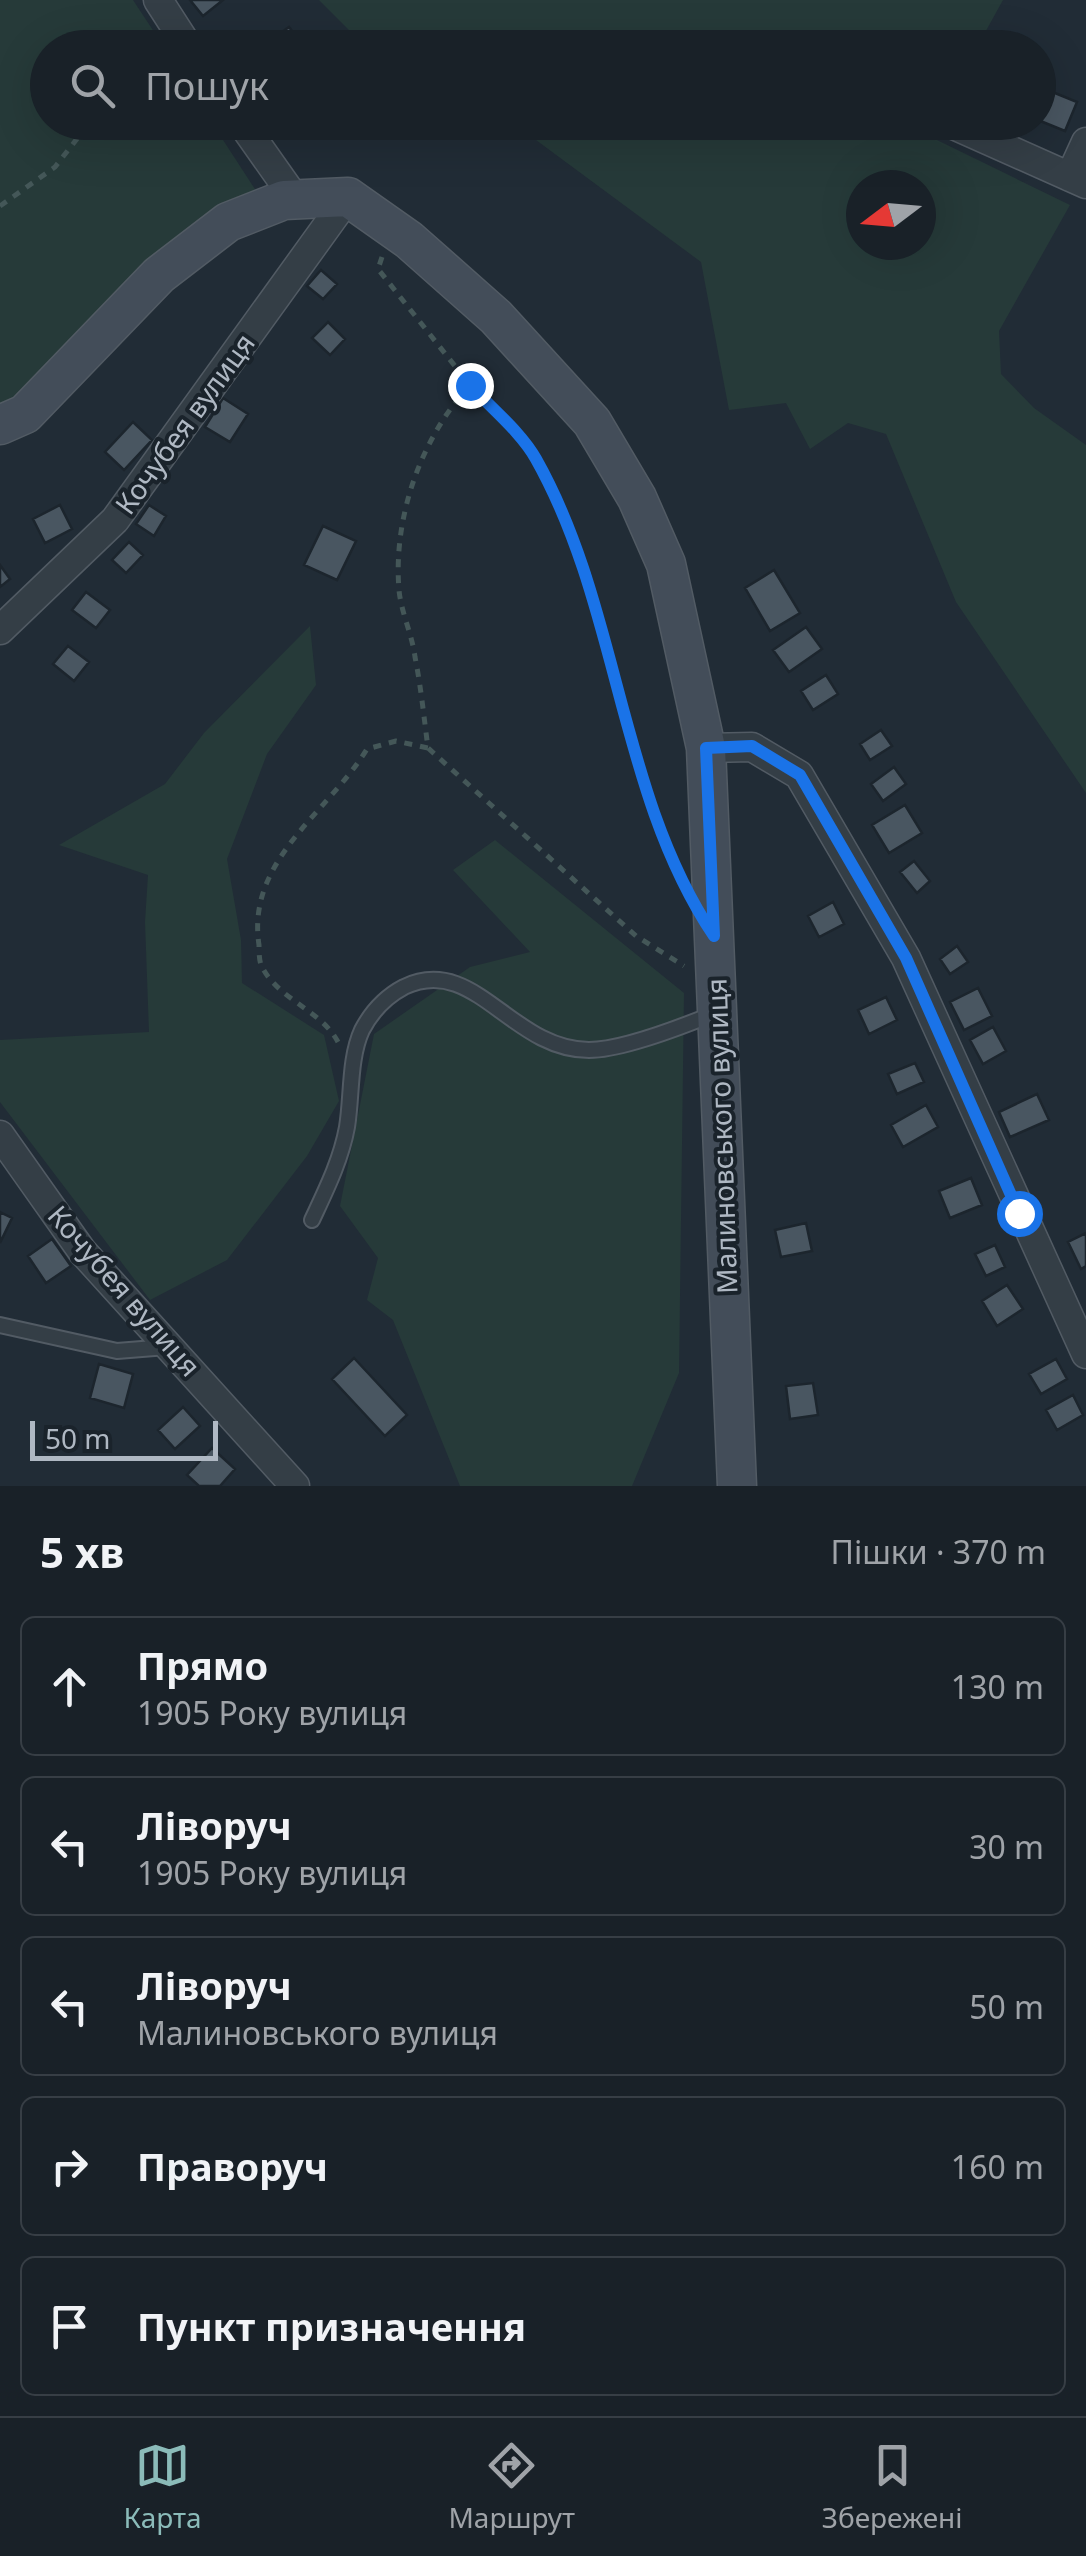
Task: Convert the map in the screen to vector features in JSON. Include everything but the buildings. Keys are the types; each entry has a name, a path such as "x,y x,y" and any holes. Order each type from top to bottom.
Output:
{"main road":[{"path":"0,426 24,414 159,274 228,222 296,200 348,197"},
{"name":"Малиновського вулиця","path":"348,197 409,240 496,316 592,422 637,498 666,564 684,629 706,748 737,1486"}],"street":[{"path":"158,0 177,30"},
{"path":"254,140 296,200"},
{"path":"988,140 1078,180 1086,142"},
{"name":"Кочубея вулиця","path":"0,630 114,520 348,197"},
{"path":"706,748 752,746 800,775 906,958 1086,1354"},
{"name":"Кочубея вулиця","path":"0,1135 82,1251 173,1346 295,1486"}],"lane":[{"path":"312,1220 340,1154 360,1034 374,1011 392,993 418,981 442,979 462,984 524,1032 589,1050 678,1028 717,999"},
{"path":"0,1325 117,1351 173,1346"}],"path":[{"path":"0,206 55,167 76,140"},
{"path":"378,269 470,385 534,456 588,574 644,783 681,880"},
{"path":"428,748 415,654 399,592 400,533 410,494 443,413 470,385"},
{"path":"352,1082 344,1053 329,1024 289,996 262,967 255,923 264,883 296,836 350,777 367,749 396,741 428,748 636,936 717,999"}],"green space":[{"path":"0,0 133,0 153,30 30,30 30,140 223,140 260,197 45,381 0,410"},
{"path":"319,0 1003,0 986,30 349,30"},
{"path":"536,140 937,140 1070,205 999,331 1001,374 1034,408 1086,445 1086,793 956,602 886,434 848,423 810,449 786,403 729,410 701,262"},
{"path":"310,626 316,685 267,754 227,859 241,940 242,983 324,1035 339,1101 307,1156 227,1260 150,1300 0,1102 0,1040 149,1032 145,922 148,875 59,845 165,784 204,733"},
{"path":"495,840 684,993 679,1373 632,1486 460,1486 393,1320 367,1300 378,1258 340,1206 374,1034 470,967 530,952 453,870"}],"route":[{"path":"470,385 534,456 588,574 644,783 688,896 714,936 706,748 752,746 800,775 906,958 1019,1213"}]}
